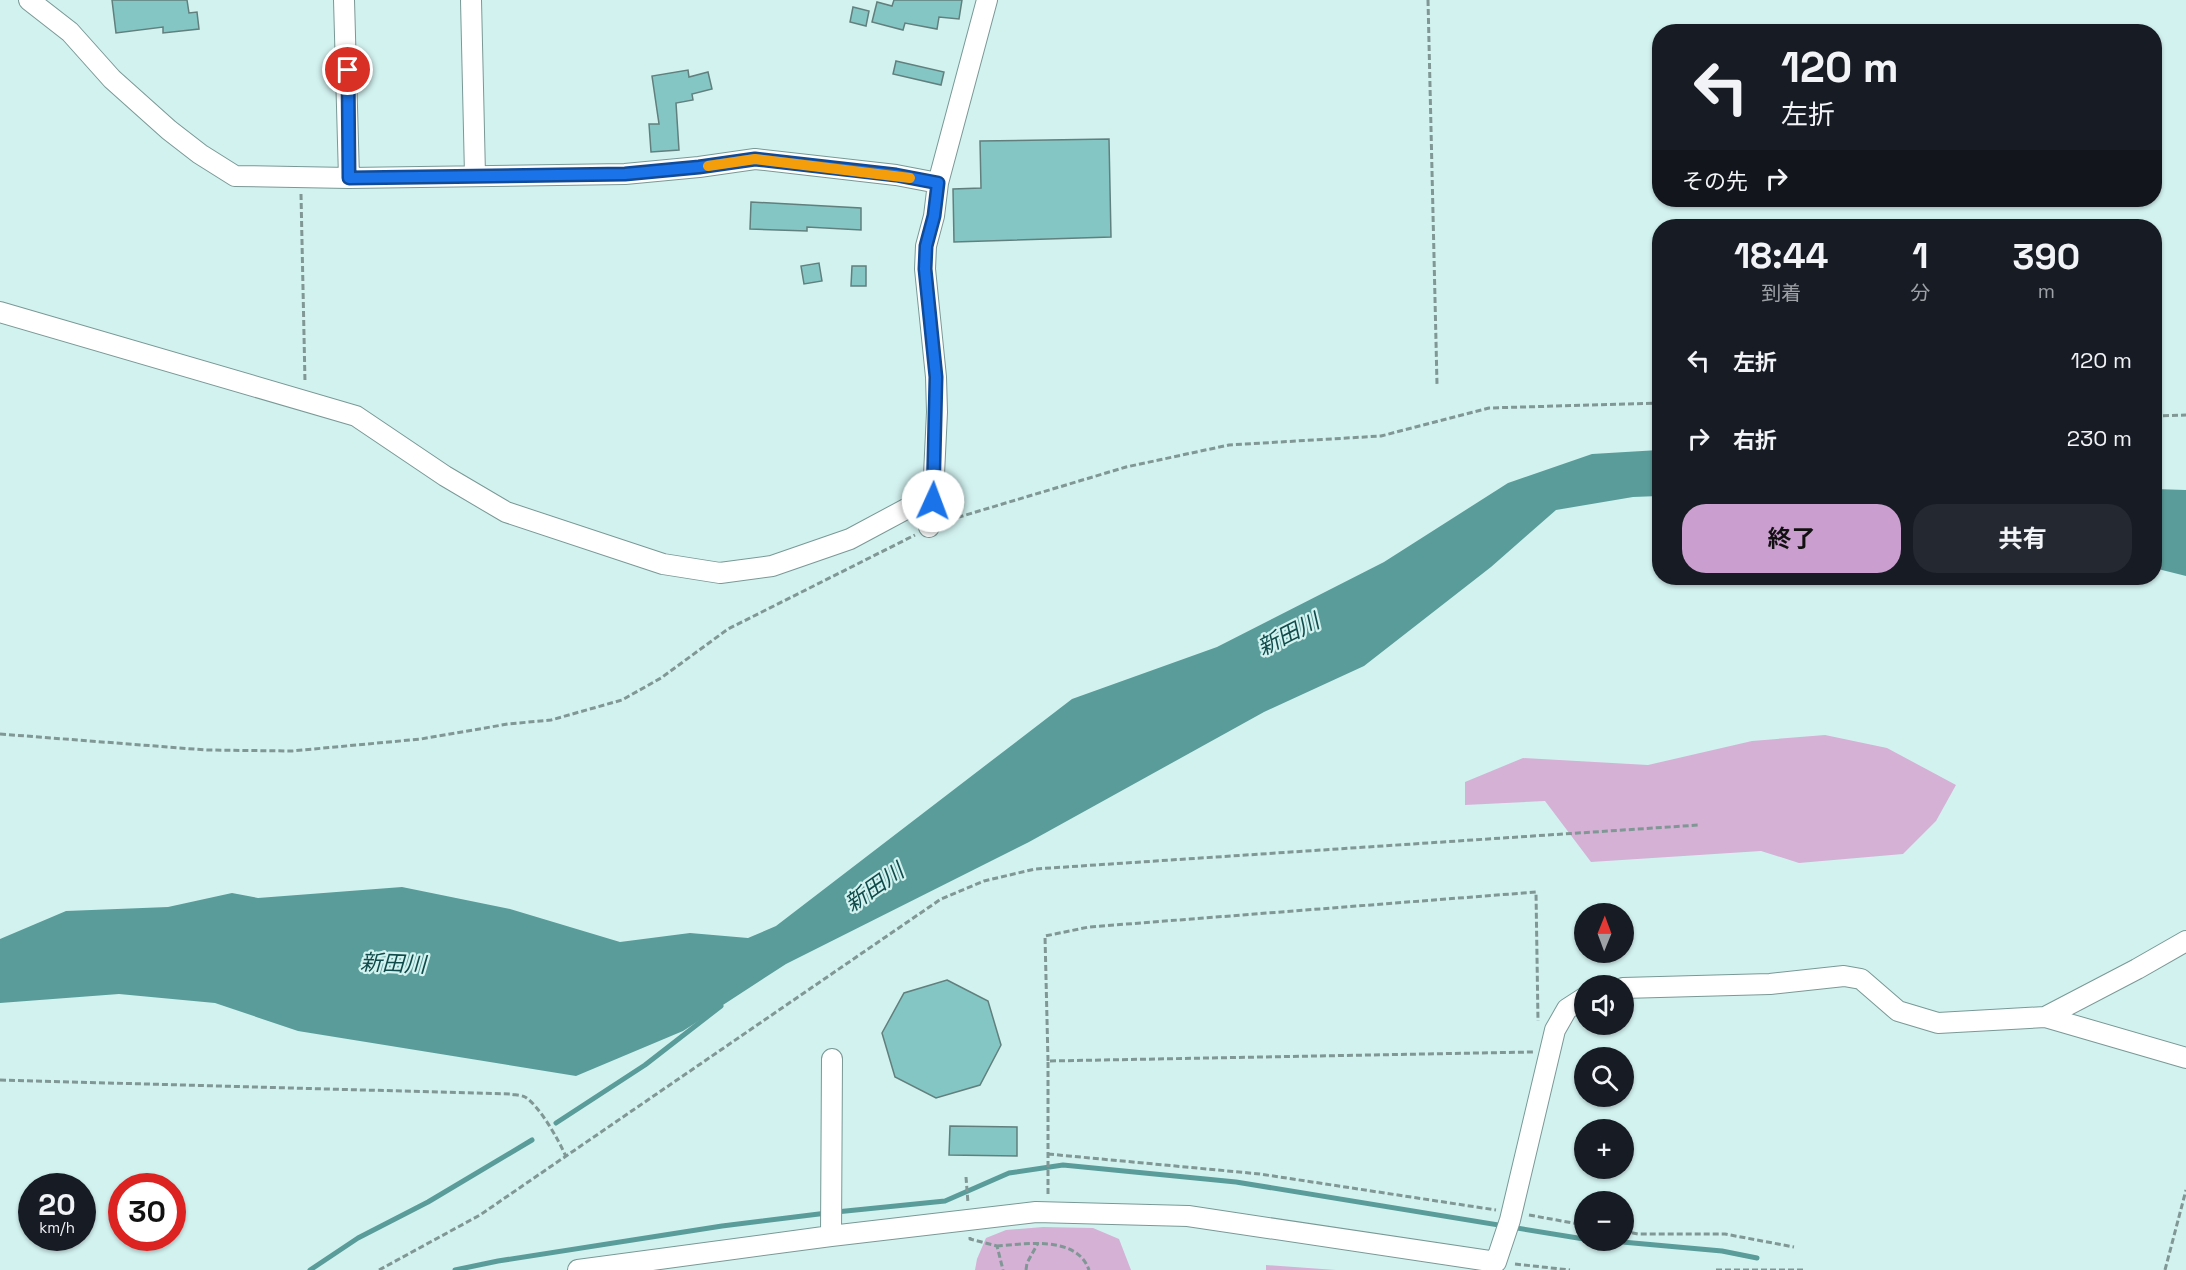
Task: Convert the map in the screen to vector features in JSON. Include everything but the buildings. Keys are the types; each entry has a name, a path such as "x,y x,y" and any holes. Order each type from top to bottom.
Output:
{"street":[{"path":"29,0 70,32 128,95 169,130 216,165 235,176 349,178 625,174 755,159 896,175 938,183"},
{"path":"344,0 349,178"},
{"path":"471,0 475,175"},
{"path":"929,527 934,494 936,377 925,269 926,246 934,216 938,183 987,0"},
{"path":"0,312 356,416 445,476 506,512 663,564 720,573 772,566 850,539 934,494"},
{"path":"2045,1017 2186,941"},
{"path":"1634,988 1770,984 1844,976 1861,978 1875,993 1898,1011 1938,1023 2045,1017 2186,1058"},
{"path":"578,1270 832,1230 968,1214 1036,1212 1188,1216 1440,1262 1496,1262 1509,1222 1555,1030 1567,1009 1574,1004"},
{"path":"832,1059 832,1230"}],"path":[{"path":"1428,0 1437,384"},
{"path":"295,399 306,379 301,177"},
{"path":"0,734 184,748 292,751 421,739 508,724 552,720 622,700 661,678 728,629 929,527 1126,467 1229,446 1381,436 1489,408 1652,403"},
{"path":"2162,416 2186,414"},
{"path":"379,1270 480,1215 941,899 984,881 1035,869 1699,825"},
{"path":"1048,1193 1045,936 1089,927 1536,892 1538,1023"},
{"path":"1048,1061 1550,1052"},
{"path":"0,1080 510,1094 525,1097 534,1107 545,1120 566,1157"},
{"path":"1048,1155 1260,1174 1509,1222 1574,1225"},
{"path":"966,1177 970,1239 997,1245 1051,1243 1069,1250 1086,1261 1089,1270"},
{"path":"2165,1270 2186,1190"},
{"path":"1634,1232 1725,1234 1794,1247"},
{"path":"1026,1270 1027,1263 1038,1243"},
{"path":"997,1245 1003,1270"},
{"path":"1496,1262 1570,1270"},
{"path":"1716,1270 1805,1270"}],"shaded area":[{"path":"1825,735 1887,748 1956,785 1936,821 1903,854 1799,863 1761,851 1591,862 1545,801 1465,805 1465,782 1523,758 1648,765 1752,741"},
{"path":"1043,1227 1093,1228 1119,1239 1131,1270 975,1270 986,1238 1006,1230"},
{"path":"1266,1265 1336,1270 1266,1270"}],"water":[{"name":"新田川","path":"1652,450 1652,496 1633,497 1556,510 1491,567 1364,666 1264,712 1029,842 786,964 683,1031 576,1076 298,1031 215,1003 119,994 0,1003 0,939 66,911 168,907 232,893 258,898 402,887 510,909 620,942 690,933 748,938 776,926 1072,699 1217,647 1384,562 1508,483 1592,454"},
{"path":"2162,489 2186,490 2186,576 2162,570"}],"waterway":[{"path":"556,1123 645,1065 721,1006"},
{"path":"310,1270 358,1238 428,1202 532,1140"},
{"path":"836,1212 945,1201 1009,1173 1063,1165 1236,1182 1574,1237"},
{"path":"455,1270 498,1261 722,1226 827,1213"},
{"path":"1634,1243 1722,1251 1757,1258"}],"slow traffic":[{"path":"708,166 755,159 910,178"}],"route":[{"path":"348,70 349,178 625,174 755,159 896,175 938,183 932,231 926,246 925,269 936,377 937,412 933,501"}]}
